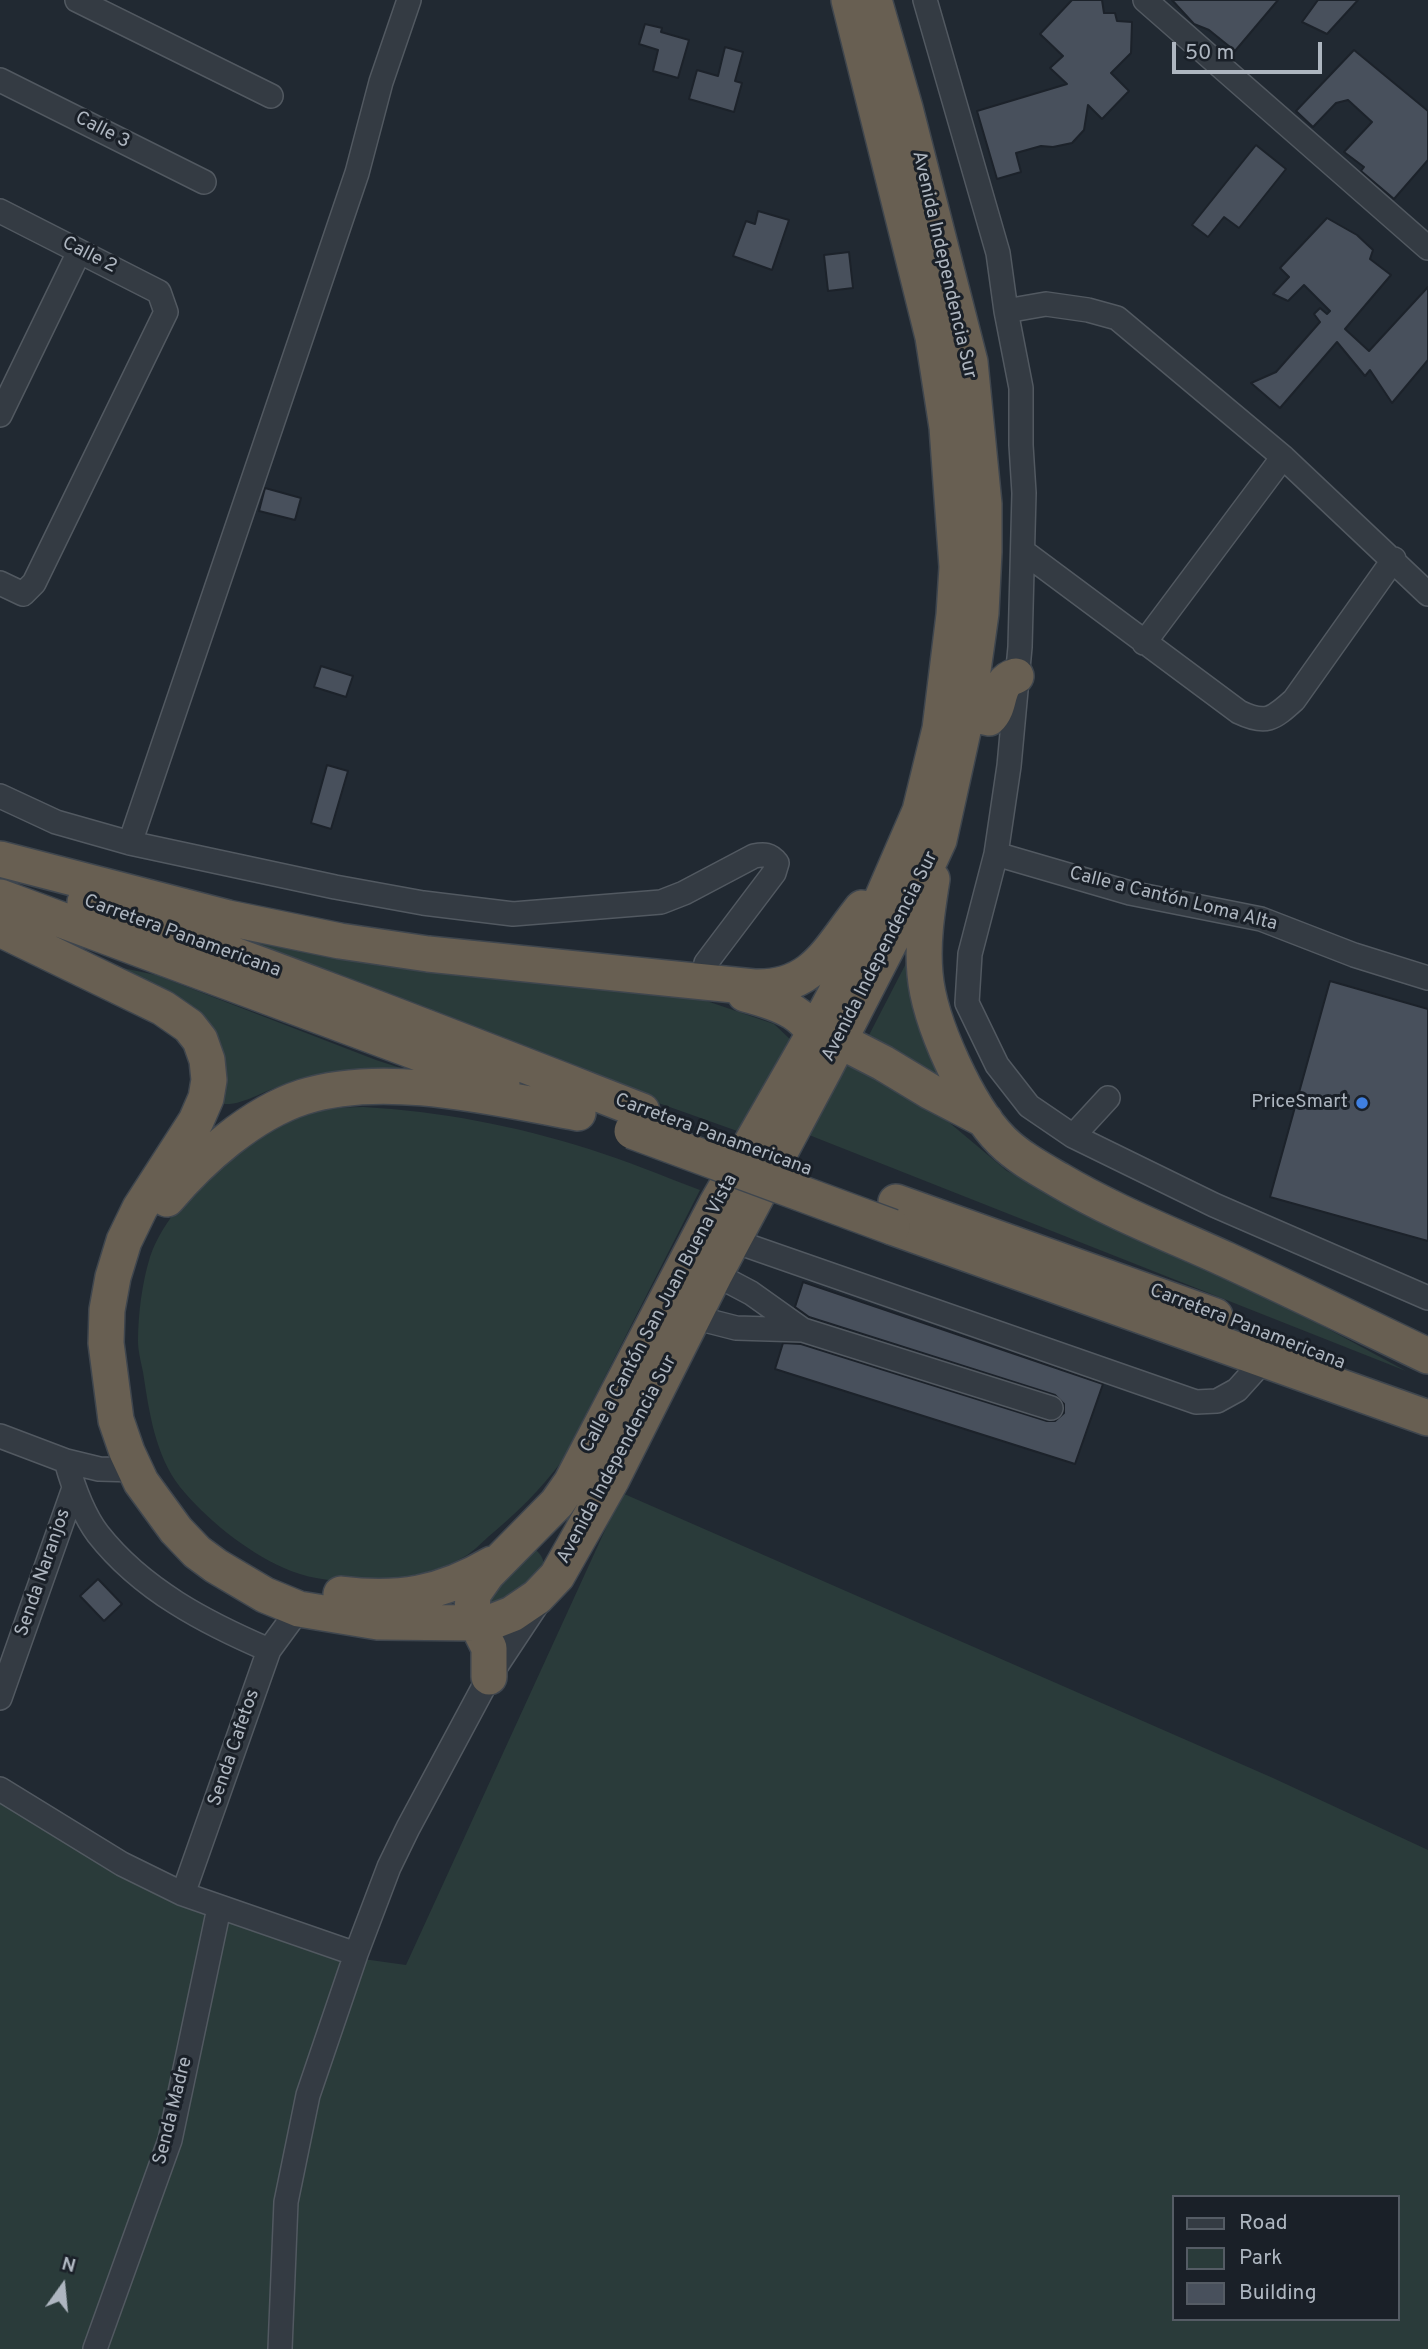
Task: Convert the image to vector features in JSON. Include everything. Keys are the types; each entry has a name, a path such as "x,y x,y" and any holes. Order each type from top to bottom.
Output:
{"highway":[{"name":"Avenida Independencia Sur","path":"849,0 933,337 947,427 957,567 940,729 920,811 895,868"},
{"name":"Avenida Independencia Sur","path":"558,1572 612,1479 734,1241 819,1049 892,938 939,840 967,713 981,612 984,552 984,504 970,362 874,0"},
{"path":"967,713 989,718 995,713 1002,684 1007,678 1016,676"},
{"path":"939,840 926,919 925,975 930,1001 960,1078 985,1120 1002,1142 1073,1189 1428,1356"},
{"path":"0,859 228,918 340,941 428,954 766,987 793,983 811,971 895,868"},
{"name":"Calle a Cantón San Juan Buena Vista","path":"513,1547 557,1503 571,1483 716,1205 819,1049 895,868"},
{"name":"Carretera Panamericana","path":"0,873 189,938 405,1018 637,1121 894,1214 1265,1359 1428,1418"},
{"name":"Carretera Panamericana","path":"0,897 578,1113 637,1121"},
{"path":"0,929 163,1008 189,1026 200,1040 207,1060 209,1080 201,1110 183,1143 140,1208 124,1241 113,1277 106,1332 116,1420 135,1470 150,1497 197,1552 265,1595 299,1609 378,1622 474,1643"},
{"path":"648,975 771,1001 792,1010 819,1049 846,1044 985,1120"},
{"path":"474,1643 494,1622 537,1597 558,1572 555,1552 547,1543 535,1536 445,1587 410,1595 374,1598 311,1589 252,1564 210,1535 175,1498 160,1476 137,1426 130,1396 126,1346 134,1273 146,1234 161,1206 200,1162 255,1122 302,1097 350,1089 427,1089 578,1113"},
{"name":"Carretera Panamericana","path":"894,1214 1118,1280 1428,1396"},
{"path":"474,1643 473,1594 513,1547"}],"street":[{"path":"77,0 271,96"},
{"path":"131,843 357,173 382,82 409,0"},
{"path":"925,0 998,253 1021,388 1024,552 1020,647 1009,766 996,854 970,954 967,1003 997,1065 1029,1106 1073,1136 1214,1205 1428,1298"},
{"path":"1145,0 1428,248"},
{"name":"Calle 3","path":"0,80 204,183"},
{"name":"Calle 2","path":"0,211 159,292 166,312 34,583 23,594 0,583"},
{"path":"0,415 79,251"},
{"path":"1006,311 1046,304 1088,310 1117,318 1283,457 1428,594"},
{"path":"1144,643 1283,457"},
{"path":"1024,552 1239,712 1253,719 1265,720 1279,713 1294,699 1394,559"},
{"path":"0,796 56,822 131,843 335,887 513,914 661,902 754,856 772,857 777,863 774,873 706,963 702,982"},
{"name":"Calle a Cantón Loma Alta","path":"996,854 1130,892 1261,919 1354,955 1428,978"},
{"path":"1073,1136 1108,1098"},
{"path":"734,1241 1196,1402 1217,1401 1237,1390 1265,1359"},
{"path":"715,1274 751,1293 803,1330"},
{"path":"693,1317 736,1328 803,1330 1051,1408"},
{"path":"0,1436 66,1461 99,1469 135,1470"},
{"path":"66,1461 74,1488 98,1533 144,1579 190,1611 269,1650"},
{"name":"Senda Naranjos","path":"0,1698 74,1488"},
{"name":"Avenida Independencia Sur","path":"474,1643 558,1572"},
{"name":"Senda Cafetos","path":"183,1894 269,1650 299,1609"},
{"path":"280,2349 286,2202 308,2095 356,1954 474,1643"},
{"path":"0,1789 122,1864 183,1894 356,1954"},
{"name":"Senda Madre","path":"95,2349 170,2140 219,1908"}],"green space":[{"path":"163,927 421,969 695,997 774,1024 792,1041 740,1132"},
{"path":"915,946 921,1032 941,1082 867,1039"},
{"path":"118,967 156,975 376,1060 443,1082 326,1079 279,1086 234,1103 217,1103 220,1084"},
{"path":"841,1059 914,1093 1007,1171 1243,1283 1406,1371 804,1133"},
{"path":"363,1107 449,1116 534,1133 603,1154 700,1190 562,1461 537,1491 474,1550 445,1566 423,1573 375,1581 326,1580 284,1568 256,1553 228,1533 180,1487 171,1474 154,1432 139,1353 138,1331 145,1277 155,1243 181,1204 203,1181 262,1134 285,1120 314,1111"},
{"path":"622,1493 1273,1778 1428,1850 1428,2349 0,2349 0,1780 100,1852 320,1953 406,1965"},
{"path":"533,1548 544,1563 542,1578 529,1589 488,1609 486,1585"}],"building":[{"path":"1072,0 1102,0 1104,13 1115,13 1117,21 1132,22 1131,53 1111,73 1129,91 1102,119 1088,105 1084,130 1072,143 1053,147 1041,146 1016,153 1021,172 997,179 977,111 1067,84 1050,68 1063,56 1040,34"},
{"path":"1172,0 1278,0 1235,51 1209,30 1194,24"},
{"path":"1318,0 1358,0 1327,34 1302,22"},
{"path":"645,24 689,40 678,78 653,71 658,50 639,44"},
{"path":"725,47 743,52 735,81 742,83 734,112 689,99 697,70 718,76"},
{"path":"1354,50 1428,111 1428,160 1394,199 1361,171 1364,167 1344,152 1372,122 1348,100 1336,103 1313,127 1296,111"},
{"path":"1256,145 1286,169 1239,228 1224,217 1208,237 1192,225"},
{"path":"758,211 789,220 772,270 733,256 746,221 755,224"},
{"path":"1327,218 1357,235 1373,250 1370,259 1391,275 1345,329 1369,351 1428,287 1428,360 1392,403 1370,370 1365,376 1337,342 1280,408 1251,383 1276,372 1320,322 1314,314 1320,308 1327,314 1330,311 1304,285 1288,301 1273,294 1289,277 1280,268"},
{"path":"849,252 853,288 828,291 824,255"},
{"path":"265,488 301,498 295,520 259,511"},
{"path":"321,666 353,676 346,697 314,687"},
{"path":"327,765 348,771 331,829 311,823"},
{"name":"PriceSmart","path":"1330,981 1428,1009 1428,1241 1270,1197"},
{"path":"803,1282 1103,1384 1075,1464 775,1369 783,1343 801,1344 1047,1421 1055,1421 1064,1413 1064,1404 1055,1395 809,1317 795,1307"},
{"path":"98,1579 122,1604 104,1621 80,1596"}],"place":[{"name":"PriceSmart","path":"1362,1103"}]}
